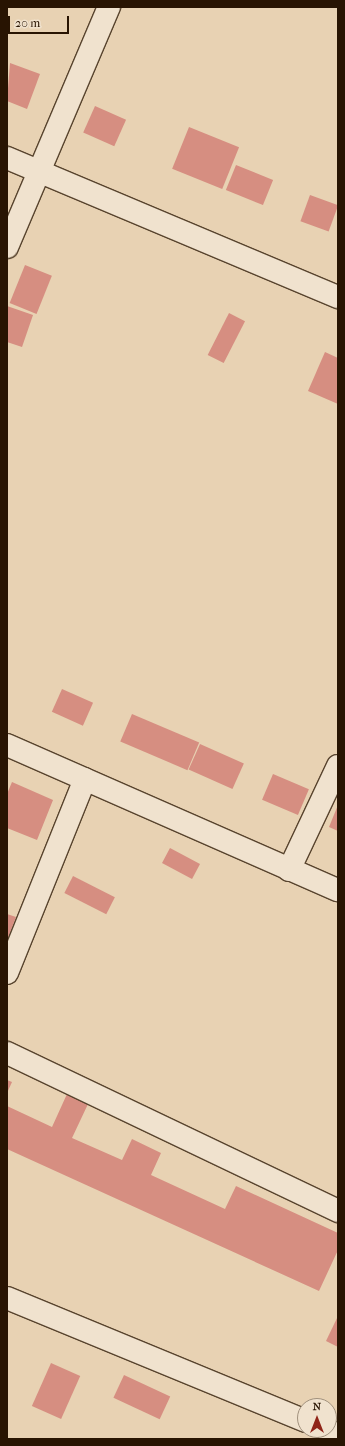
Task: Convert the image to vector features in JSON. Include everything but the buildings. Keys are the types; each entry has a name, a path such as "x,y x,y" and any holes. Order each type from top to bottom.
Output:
{"street":[{"path":"7,247 38,170 109,7"},
{"path":"7,158 338,297"},
{"path":"7,745 289,870 338,890"},
{"path":"289,870 338,766"},
{"path":"7,973 85,779"},
{"path":"7,1053 338,1211"},
{"path":"7,1298 297,1418"}]}
